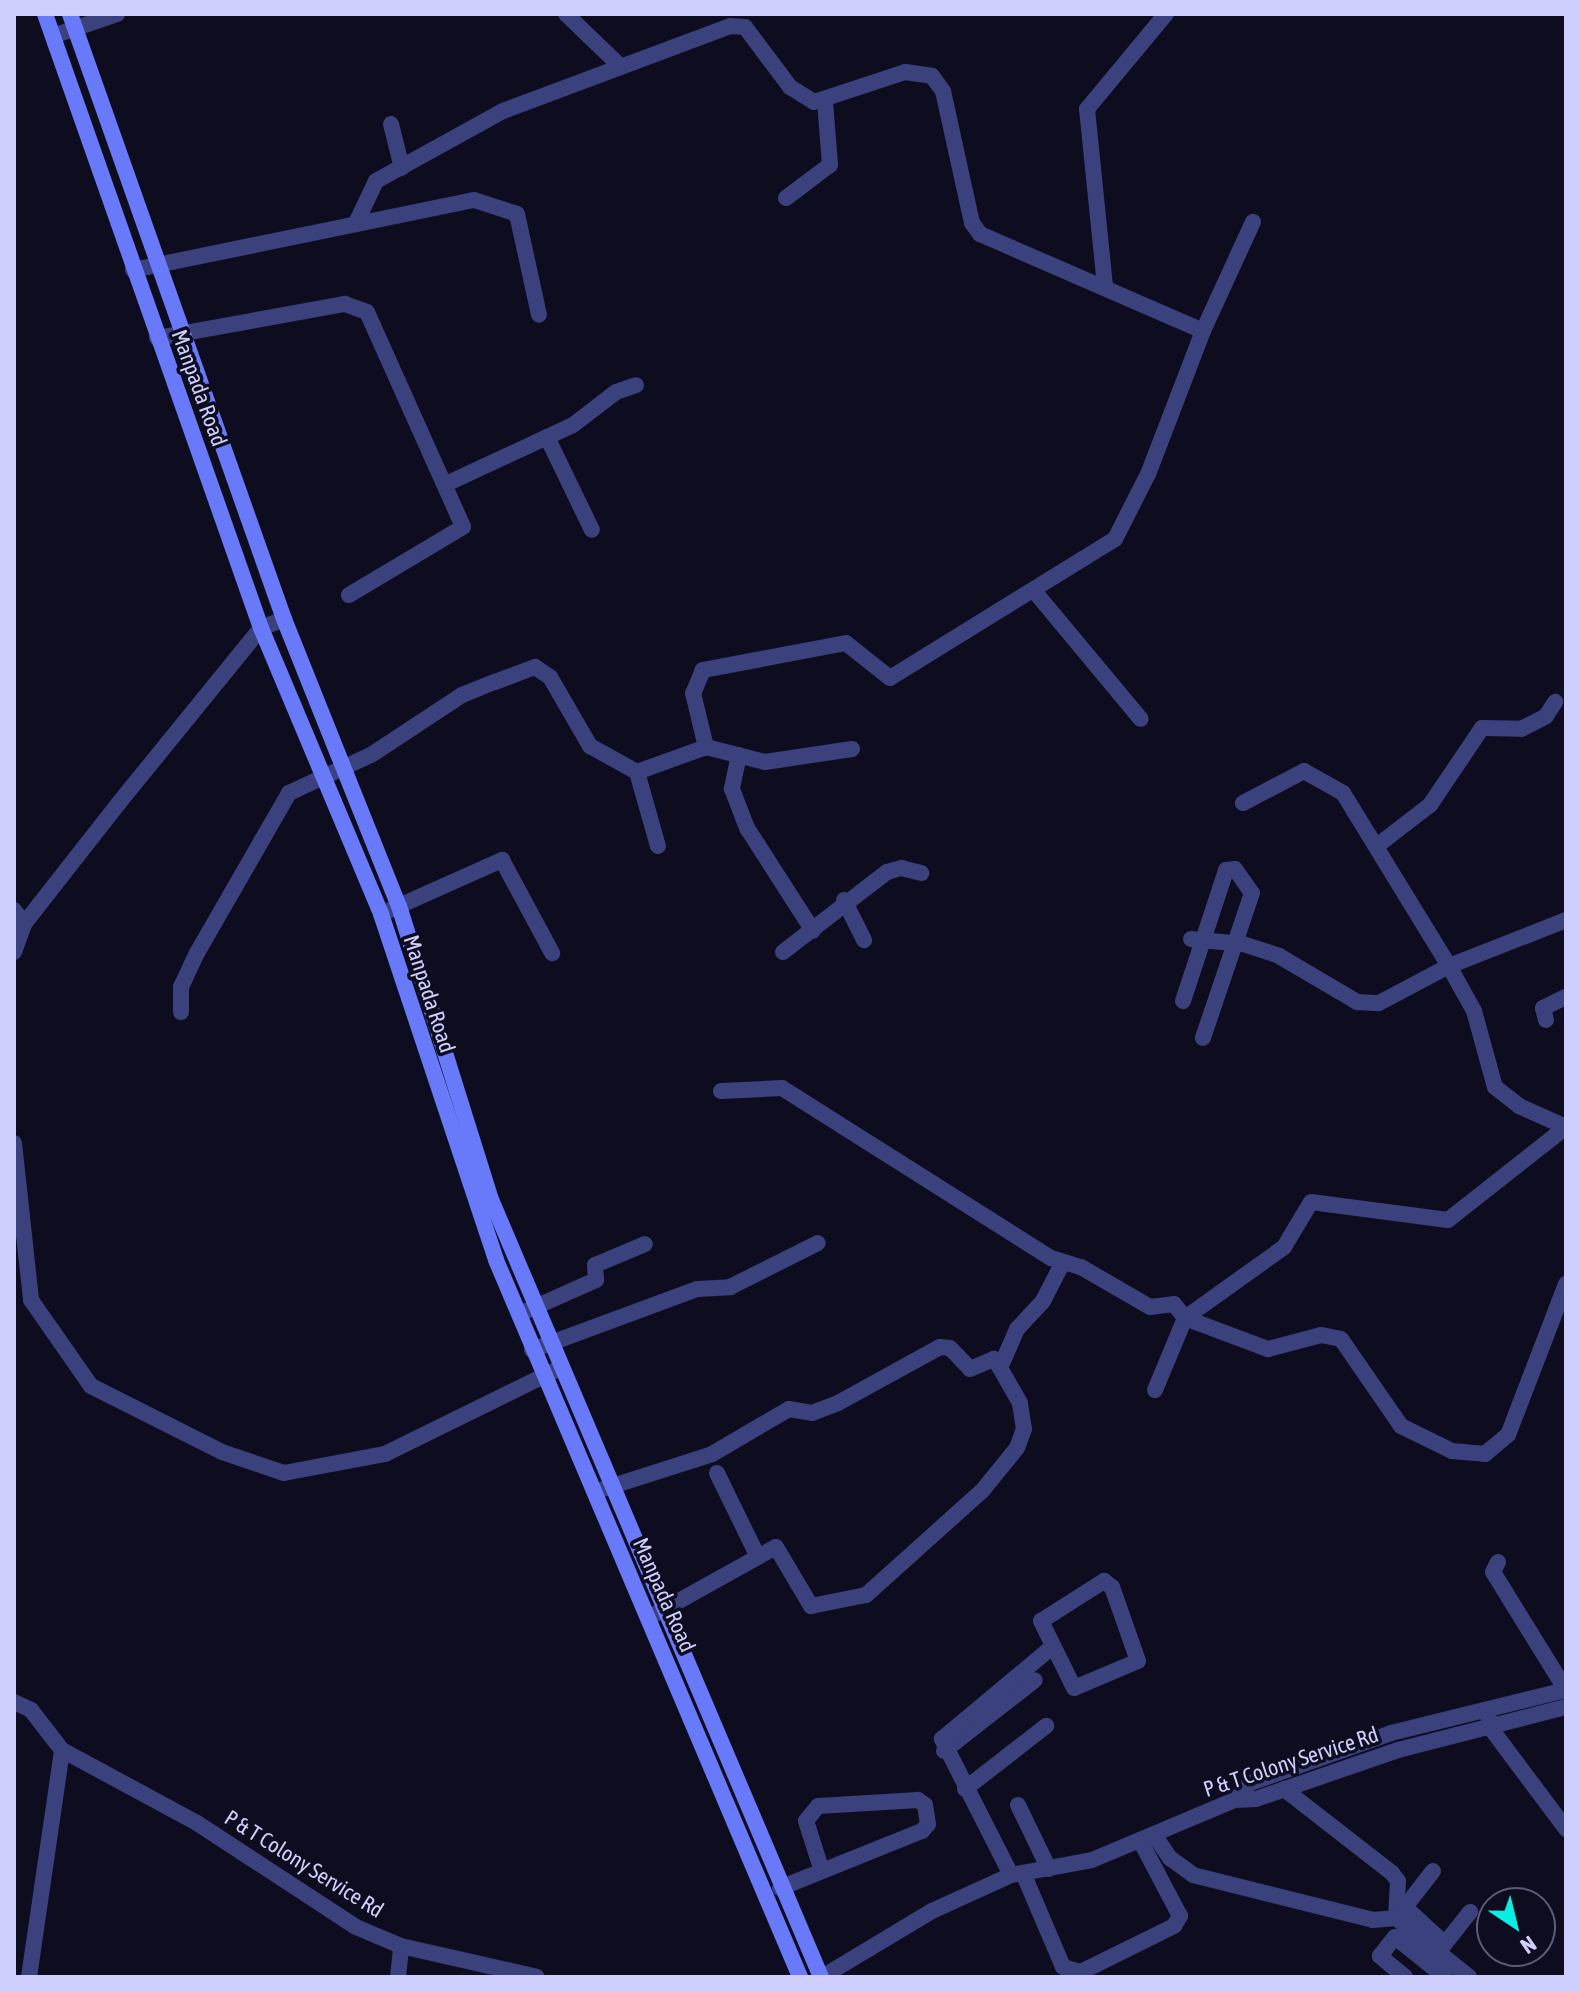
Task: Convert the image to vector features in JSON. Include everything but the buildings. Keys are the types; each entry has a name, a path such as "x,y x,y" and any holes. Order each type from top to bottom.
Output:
{"main road":[{"name":"Manpada Road","path":"45,14 261,628 319,779 381,914 429,1067 467,1151 518,1315 540,1347 597,1491 658,1614 703,1718 760,1857 800,1977"},
{"name":"Manpada Road","path":"72,21 284,619 341,771 399,906 448,1063 467,1151"},
{"path":"429,1067 448,1063"},
{"name":"Manpada Road","path":"483,1199 534,1308 540,1347"},
{"name":"Manpada Road","path":"551,1372 614,1486 658,1614"},
{"name":"Manpada Road","path":"760,1857 780,1888 821,1977"}],"street":[{"path":"53,36 72,21 117,14"},
{"path":"566,14 620,66"},
{"path":"1105,286 1087,109 1166,14"},
{"path":"357,221 376,181 503,111 730,26 745,27 790,87 804,99 825,101 905,72 932,76 943,91 972,223 980,234 1203,331"},
{"path":"786,198 830,165 825,101"},
{"path":"391,124 402,168"},
{"path":"133,270 357,221 474,200 517,214 539,315"},
{"path":"706,747 693,693 703,670 846,643 890,678 1035,592 1115,539 1129,518 1203,331 1253,222"},
{"path":"157,338 180,331 359,306 375,322 446,484 461,532 349,595"},
{"path":"446,484 547,437 636,385"},
{"path":"547,437 592,530"},
{"path":"1035,592 1141,719"},
{"path":"14,952 19,917 261,628 284,619"},
{"path":"181,1012 181,987 197,953 282,802 319,779 341,771 462,695 535,667 550,677 590,746 637,772 658,846"},
{"path":"1378,845 1430,805 1482,728 1521,729 1546,716 1555,702"},
{"path":"637,772 706,747 765,762 852,749"},
{"path":"739,755 732,789 747,828 813,931"},
{"path":"1155,1390 1185,1318 1284,1247 1311,1202 1448,1220 1566,1127 1519,1106 1495,1087 1474,1011 1378,845 1343,793 1304,771 1243,803"},
{"path":"381,914 502,860 552,953"},
{"path":"783,952 813,931 844,900 887,872 901,868 921,873"},
{"path":"1183,1001 1197,939 1230,868 1244,877 1252,893 1203,1038"},
{"path":"844,900 864,940"},
{"path":"1197,939 1235,943 1279,956 1357,1002 1379,1003 1449,966 1566,920"},
{"path":"1546,1020 1543,1008 1566,997"},
{"path":"721,1091 782,1088 1062,1264 1081,1267 1150,1307 1174,1304 1185,1318 1268,1349 1321,1335 1341,1339 1401,1426 1452,1451 1485,1454 1508,1435 1566,1284"},
{"path":"14,1143 31,1300 91,1386 222,1452 284,1473 385,1454 551,1372"},
{"path":"540,1347 697,1289 730,1287 818,1243"},
{"path":"518,1315 596,1280 595,1265 645,1244"},
{"path":"1000,1368 1017,1329 1043,1301 1062,1264"},
{"path":"597,1491 712,1454 789,1409 812,1413 838,1403 940,1347 950,1348 970,1369 994,1359 1020,1403 1024,1429 1017,1448 982,1491 866,1595 811,1606 779,1550 758,1557 658,1614"},
{"path":"717,1473 758,1557"},
{"path":"1235,1800 1250,1783 1391,1733 1487,1712 1566,1690 1493,1572 1498,1562"},
{"path":"1104,1581 1112,1587 1138,1661 1074,1688 1052,1647 1043,1616 1104,1581"},
{"path":"1052,1647 949,1729 944,1751 1017,1874 1063,1967 1081,1972 1174,1926 1180,1916 1148,1839"},
{"path":"944,1751 1035,1680"},
{"path":"14,1702 31,1710 62,1750 29,1977"},
{"name":"P & T Colony Service Rd","path":"821,1977 932,1911 1017,1874 1049,1869 1148,1839 1235,1800 1284,1789 1398,1750 1492,1730 1566,1707"},
{"path":"1487,1712 1492,1730 1565,1824"},
{"path":"965,1789 1046,1726"},
{"name":"P & T Colony Service Rd","path":"62,1750 197,1823 356,1927 401,1946 537,1977"},
{"path":"1284,1789 1392,1873 1398,1881 1396,1918"},
{"path":"780,1888 922,1831 928,1824 925,1805 918,1800 818,1806 806,1821 822,1871"},
{"path":"1018,1805 1049,1869"},
{"path":"1148,1839 1193,1875 1373,1920 1396,1918 1441,1948"},
{"path":"1433,1871 1407,1901 1405,1912 1469,1977"},
{"path":"1441,1948 1470,1912"},
{"path":"1405,1977 1380,1956 1395,1937 1445,1977"},
{"path":"398,1977 401,1946"}]}
